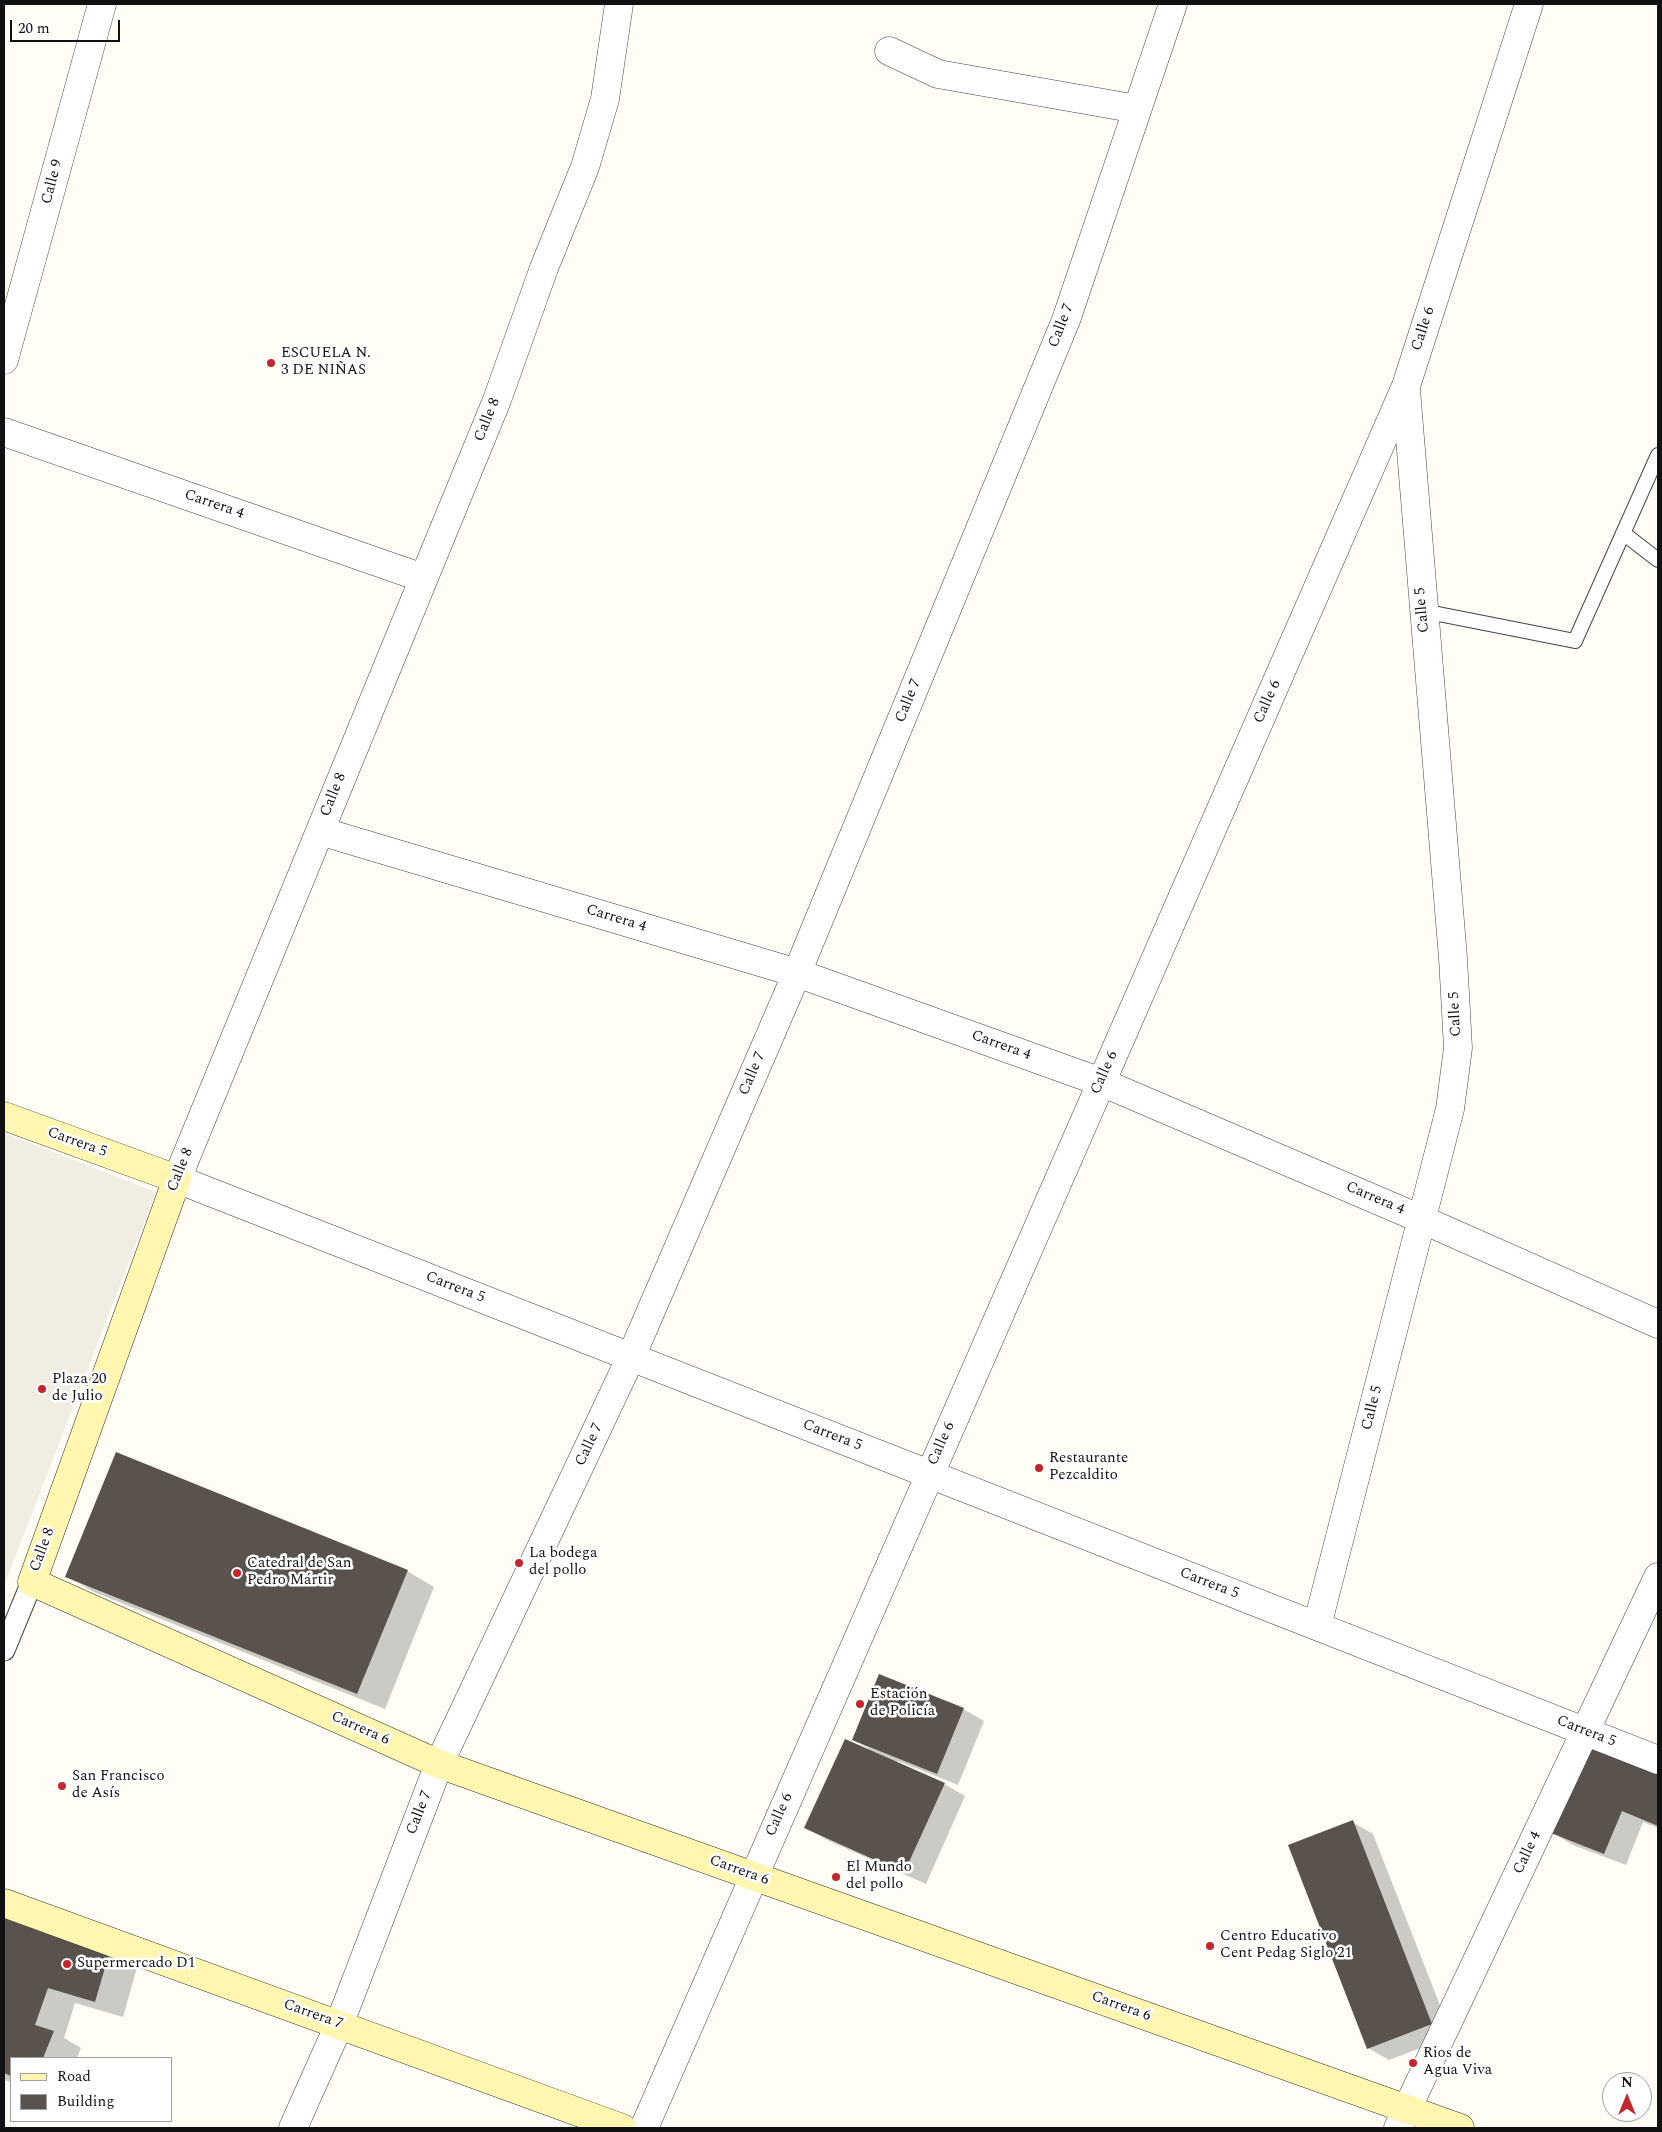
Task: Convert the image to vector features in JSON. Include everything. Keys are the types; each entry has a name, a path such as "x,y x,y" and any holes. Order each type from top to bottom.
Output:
{"main road":[{"name":"Carrera 5","path":"4,1116 177,1179"},
{"name":"Calle 8","path":"32,1582 177,1179"},
{"name":"Carrera 6","path":"32,1582 439,1764 753,1876 1403,2119 1460,2128"},
{"name":"Carrera 7","path":"4,1903 622,2128"}],"street":[{"name":"Calle 9","path":"4,360 102,4"},
{"name":"Calle 8","path":"177,1179 497,400 544,268 585,166 605,99 619,4"},
{"name":"Calle 7","path":"293,2128 339,2025 439,1764 631,1357 797,973 1066,320 1173,4"},
{"name":"Calle 6","path":"644,2128 1406,386 1529,4"},
{"path":"889,51 938,74 1137,109"},
{"name":"Calle 5","path":"1317,1626 1450,1109 1458,1048 1452,948 1406,386"},
{"name":"Carrera 4","path":"4,432 424,578"},
{"name":"Carrera 4","path":"320,831 797,973 1101,1082 1421,1219 1658,1324"},
{"name":"Carrera 5","path":"177,1179 1658,1760"},
{"name":"Calle 4","path":"1403,2119 1658,1577"},
{"path":"4,1650 32,1582"}],"lane":[{"path":"1423,611 1576,640 1658,455"},
{"path":"1623,533 1658,560"}],"shaded area":[{"name":"Plaza 20 de Julio","path":"4,1133 156,1192 4,1586"}],"building":[{"name":"Catedral de San Pedro Mártir","path":"116,1452 408,1570 357,1694 65,1577"},
{"path":"879,1674 964,1708 937,1774 852,1740"},
{"path":"845,1739 945,1783 904,1873 804,1828"},
{"path":"1588,1745 1658,1774 1658,1826 1622,1811 1604,1854 1551,1833"},
{"path":"1353,1820 1432,2024 1367,2049 1288,1845"},
{"path":"4,1915 111,1947 95,2002 48,1988 35,2025 54,2031 43,2057 10,2057 10,2076 4,2073"}],"place":[{"name":"ESCUELA N. 3 DE NIÑAS","path":"271,363"},
{"name":"Plaza 20 de Julio","path":"42,1389"},
{"name":"Restaurante Pezcaldito","path":"1039,1468"},
{"name":"La bodega del pollo","path":"519,1563"},
{"name":"Catedral de San Pedro Mártir","path":"237,1573"},
{"name":"Estación de Policía","path":"860,1704"},
{"name":"San Francisco de Asís","path":"62,1786"},
{"name":"El Mundo del pollo","path":"836,1877"},
{"name":"Centro Educativo Cent Pedag Siglo 21","path":"1210,1946"},
{"name":"Supermercado D1","path":"67,1964"},
{"name":"Rios de Agua Viva","path":"1413,2063"}]}
